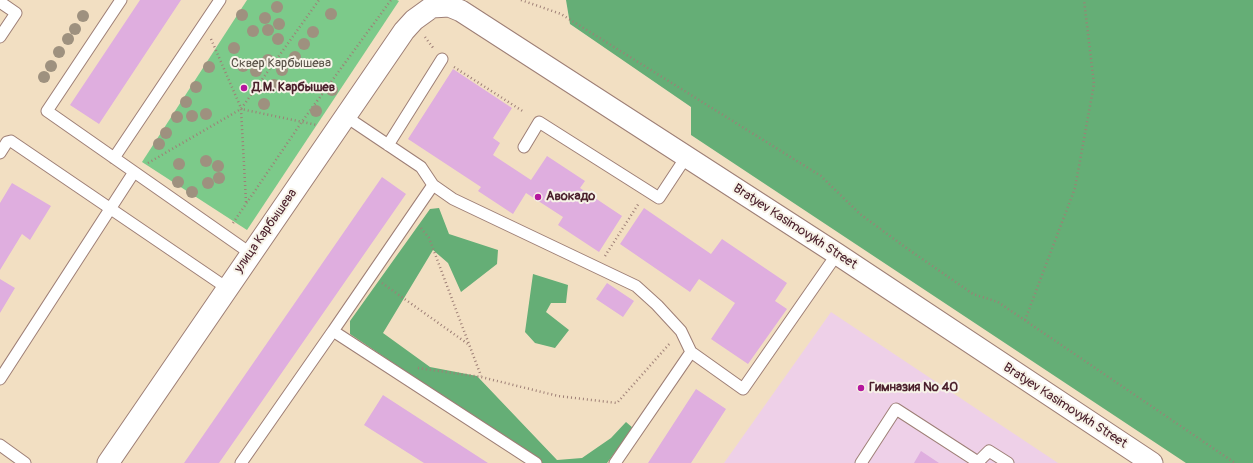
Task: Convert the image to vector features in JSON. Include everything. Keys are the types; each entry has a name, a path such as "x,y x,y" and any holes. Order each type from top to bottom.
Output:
{"street":[{"name":"улица Карбышева","path":"108,463 250,253 404,31 414,20 439,3"},
{"name":"Bratyev Kasimovykh Street","path":"439,3 461,11 837,254 1147,462"}],"lane":[{"path":"121,0 47,111 250,253"},
{"path":"114,158 220,0"},
{"path":"0,2 16,13 0,37"},
{"path":"388,145 442,60"},
{"path":"341,122 388,145 421,167 433,185 452,199 636,286 657,305 681,331 691,352 743,389 837,254"},
{"path":"524,147 539,122 659,198 686,157"},
{"path":"0,154 3,142 11,141 227,288"},
{"path":"0,380 134,172"},
{"path":"241,463 433,185"},
{"path":"333,330 536,463"},
{"path":"615,463 691,352"},
{"path":"861,463 896,409 978,462 989,451 1008,463"},
{"path":"0,445 25,463"}],"path":[{"path":"134,172 241,109 319,0"},
{"path":"225,235 301,122 391,0"},
{"path":"521,0 561,14 821,176 860,214 973,294 998,302 1235,463"},
{"path":"1025,320 1077,181 1094,84 1084,0"},
{"path":"204,23 241,109 246,203"},
{"path":"424,34 430,45 442,60 524,112"},
{"path":"241,109 301,122 341,122"},
{"path":"597,268 646,190"},
{"path":"411,216 429,238 481,377"},
{"path":"370,275 469,345"},
{"path":"412,367 481,377 558,396 617,402 681,331"}],"shaded area":[{"name":"Гимназия № 40","path":"831,312 1058,463 724,463"}],"green space":[{"name":"Сквер Карбышева","path":"247,0 399,1 247,230 142,162"},
{"path":"566,0 1253,0 1253,463 1186,463 691,135 691,107 570,24"},
{"path":"439,208 449,234 498,250 497,264 461,292 448,263 433,250 383,333 430,367 477,376 557,460 582,458 611,438 626,422 633,428 607,463 542,463 350,334 350,321 430,209"},
{"path":"533,274 568,285 566,303 551,303 546,312 569,330 555,348 535,343 525,332"}],"building":[{"path":"140,0 181,0 99,124 70,105"},
{"path":"453,69 512,108 493,138 500,143 493,155 531,180 547,156 585,181 580,188 622,216 599,252 558,225 563,217 526,193 513,214 478,191 481,187 408,139"},
{"path":"382,177 406,194 219,463 184,463"},
{"path":"12,183 51,206 30,240 22,234 0,270 0,203"},
{"path":"644,208 711,254 722,239 787,283 775,301 787,309 748,364 711,339 735,303 699,279 690,292 620,244"},
{"path":"0,279 15,288 0,313"},
{"path":"607,283 634,301 623,317 596,299"},
{"path":"696,389 726,409 691,463 648,463"},
{"path":"383,395 488,463 424,463 364,425"},
{"path":"921,451 939,463 914,463"}],"place":[{"name":"Д.М. Карбышев","path":"244,88"},
{"name":"Авокадо","path":"538,197"},
{"name":"Гимназия № 40","path":"861,388"}]}
